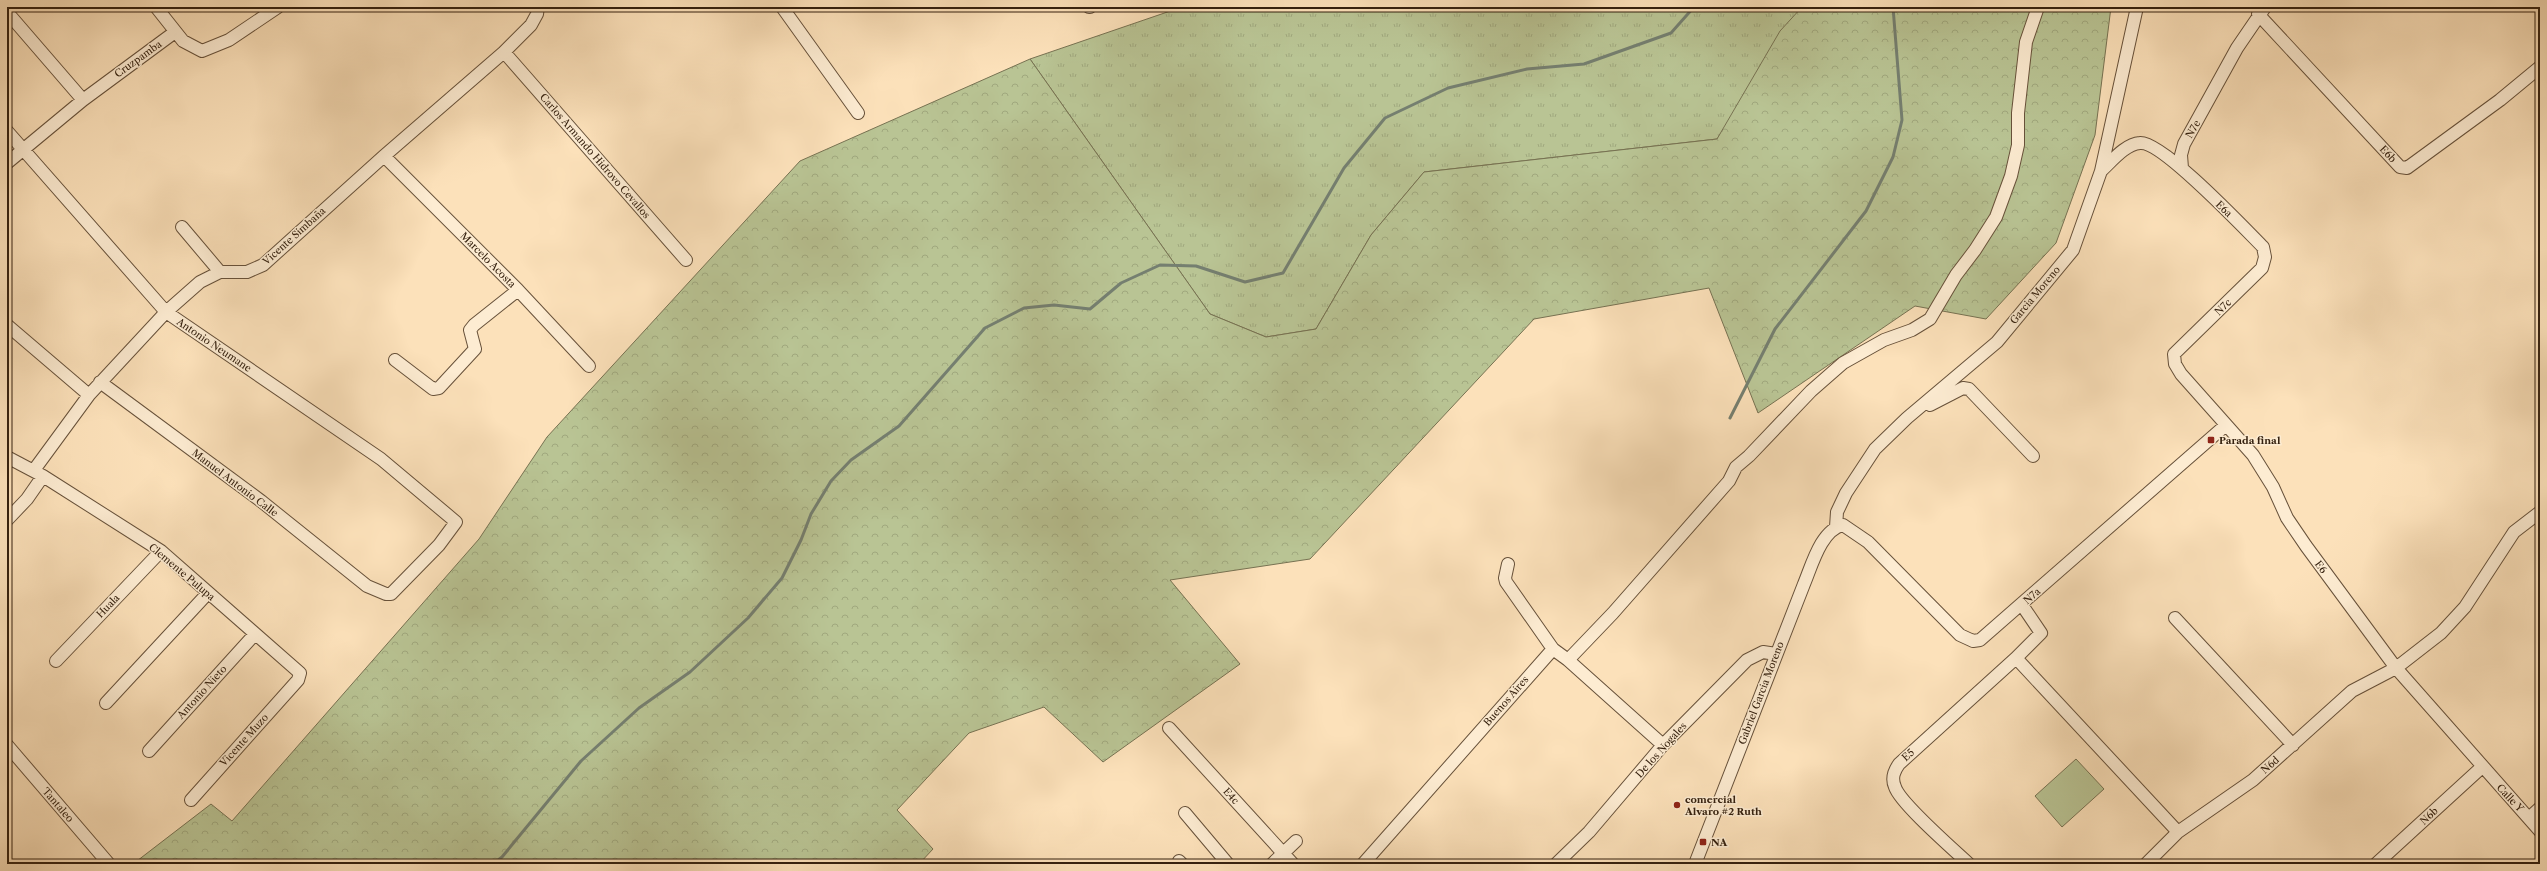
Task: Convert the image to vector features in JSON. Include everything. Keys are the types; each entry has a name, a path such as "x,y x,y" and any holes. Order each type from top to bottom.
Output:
{"street":[{"path":"156,7 175,32 192,47 202,51 229,40 278,7"},
{"name":"Vicente Simbaña","path":"7,520 27,499 38,473 89,395 166,312 200,282 220,272 247,272 263,265 384,156 504,52 531,25 537,14 538,7"},
{"path":"782,7 858,113"},
{"path":"1568,660 1613,613 1729,481 1736,467 1749,456 1811,391 1843,363 1864,350 1884,340 1912,330 1930,319 1956,275 1996,217 2011,176 2018,145 2018,114 2026,42 2038,7"},
{"name":"Garcia Moreno","path":"1836,526 1837,512 1866,460 1907,418 1920,409 1996,342 2073,250 2101,171 2137,7"},
{"name":"E6b","path":"2261,10 2400,167 2407,168 2500,100 2540,67"},
{"name":"N7e","path":"2182,168 2181,155 2184,144 2261,10"},
{"path":"7,12 83,100"},
{"name":"Cruzpamba","path":"7,163 83,100 175,32"},
{"name":"Carlos Armando Hidrovo Cevallos","path":"504,52 686,260"},
{"name":"Antonio Neumane","path":"7,132 166,312 381,459 456,522 439,544 391,594 386,594 367,586"},
{"path":"2101,171 2132,144 2142,142 2152,146 2182,168"},
{"name":"Marcelo Acosta","path":"384,156 518,290 589,366"},
{"name":"E6a","path":"2182,168 2263,247 2265,251"},
{"path":"182,227 220,272"},
{"name":"N7c","path":"2173,359 2174,354 2256,275 2264,262 2265,251"},
{"path":"395,360 433,389 439,388 475,349 470,330 474,325 518,290"},
{"path":"7,325 89,395"},
{"name":"E6","path":"2173,359 2181,374 2226,425 2242,439 2273,487 2287,518 2396,668 2482,767"},
{"name":"Manuel Antonio Calle","path":"100,382 261,501 367,586"},
{"path":"1920,409 1963,388 1969,389 2033,456"},
{"name":"N7a","path":"1836,526 1847,526 1868,542 1967,639 1980,640 2022,605 2226,425"},
{"name":"Clemente Pulupa","path":"7,457 38,473 161,552 300,673 298,680"},
{"name":"N6d","path":"2146,864 2178,832 2253,780 2352,691 2396,668 2454,621 2514,532 2540,512"},
{"name":"Gabriel Garcia Moreno","path":"1695,864 1776,654 1822,543 1836,526"},
{"name":"Huala","path":"56,661 161,552"},
{"path":"1508,564 1504,578 1506,582 1552,648 1568,660 1663,745"},
{"path":"106,703 208,593"},
{"name":"E5","path":"1969,864 1900,796 1893,780 1894,771 1899,764 2016,658 2041,633 2022,605"},
{"path":"2176,618 2293,745"},
{"name":"Antonio Nieto","path":"149,751 255,634"},
{"name":"Buenos Aires","path":"1362,864 1552,648"},
{"name":"De los Nogales","path":"1556,864 1589,832 1663,745 1747,660 1763,652 1776,654"},
{"path":"2016,658 2178,832"},
{"name":"Vicente Muzo","path":"191,800 298,680"},
{"name":"E4c","path":"1169,728 1293,864"},
{"name":"Tantaleo","path":"7,745 110,864"},
{"name":"Calle Y","path":"2482,767 2529,818 2540,808"},
{"name":"N6b","path":"2376,864 2482,767"},
{"path":"1185,813 1228,864"},
{"path":"2529,818 2540,831"},
{"path":"1272,864 1296,841"}],"green space":[{"path":"1182,7 1809,7 1717,139 1424,172 1371,235 1316,329 1266,337 1210,314 1030,59"},
{"path":"1802,7 2111,7 2095,135 2056,243 1986,319 1915,306 1758,413 1709,288 1534,319 1310,559 1170,580 1240,664 1103,762 1044,707 969,733 897,810 933,849 919,864 133,864 211,804 232,821 479,539 547,437 800,161 1030,59 1210,314 1266,337 1316,329 1371,235 1424,172 1717,139 1780,31"},
{"path":"2076,759 2104,789 2062,827 2035,796"}],"waterway":[{"path":"493,864 502,857 581,761 639,708 690,672 748,618 782,578 801,540 811,514 831,481 851,460 899,426 985,328 1024,308 1054,305 1090,309 1121,283 1160,265 1196,266 1245,282 1283,273 1344,168 1385,118 1448,88 1527,69 1584,64 1671,33 1694,7"},
{"path":"1730,418 1775,329 1866,211 1893,157 1902,120 1893,7"}],"place":[{"name":"Parada final","path":"2211,440"},
{"name":"comercial Alvaro #2 Ruth","path":"1677,805"},
{"name":"NA","path":"1703,842"}]}
